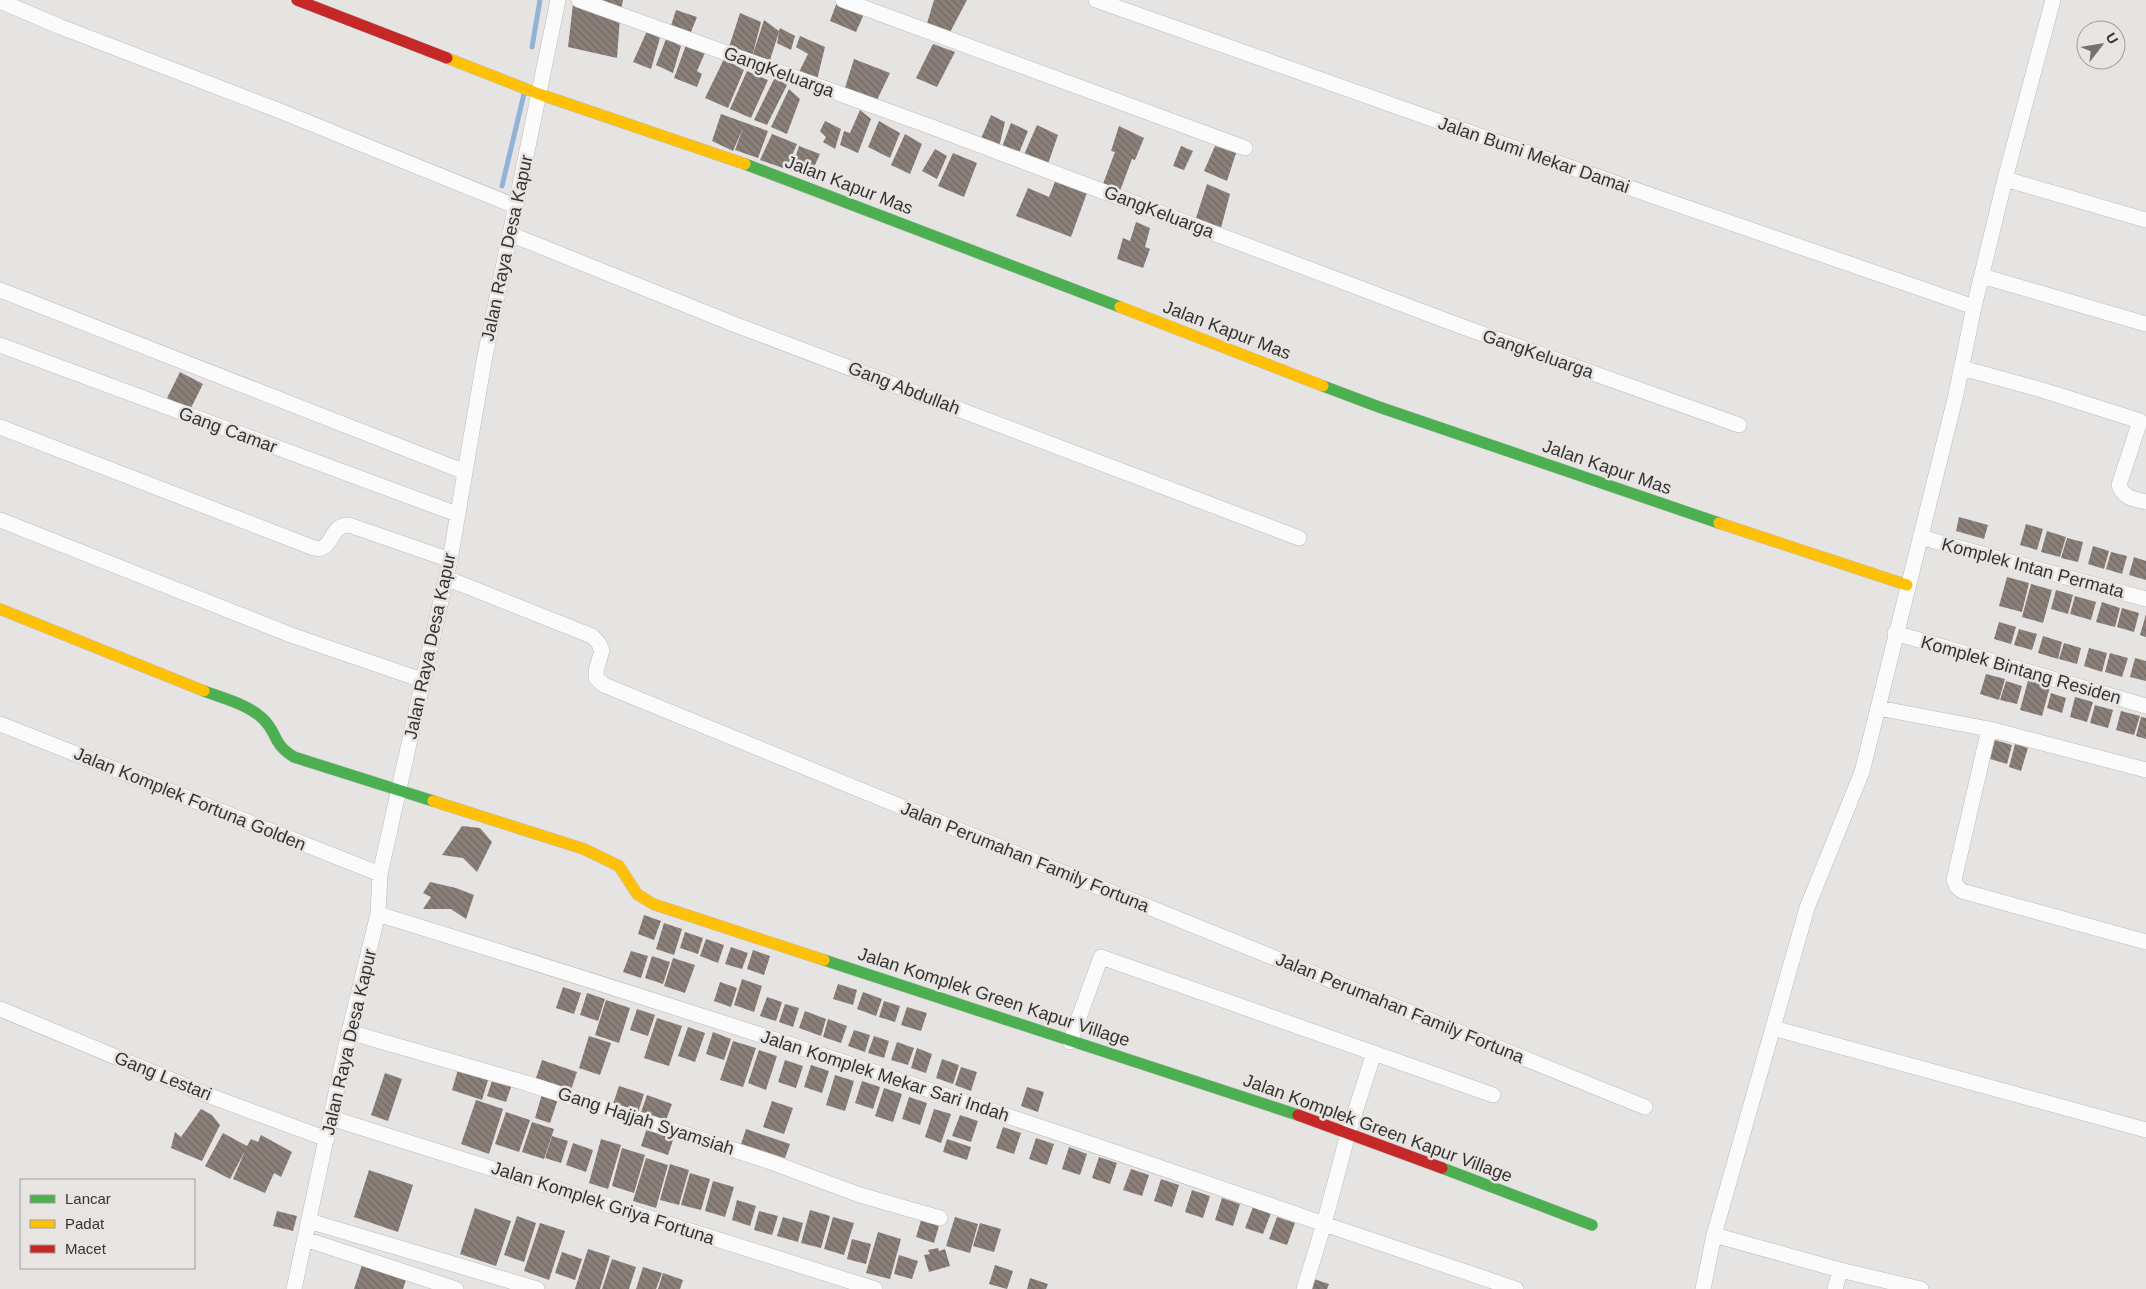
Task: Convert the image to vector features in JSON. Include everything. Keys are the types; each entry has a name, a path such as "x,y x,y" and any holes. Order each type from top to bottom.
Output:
{"street":[{"name":"Jalan Kapur Mas","path":"297,0 539,94 701,148 804,186 1379,407 1633,495 1907,585"},
{"name":"Jalan Raya Desa Kapur","path":"294,1289 349,1032 378,914 380,874 450,560 484,361 558,0"},
{"name":"GangKeluarga","path":"578,0 932,127 1463,327 1739,425"},
{"path":"843,0 1246,148"},
{"name":"Jalan Bumi Mekar Damai","path":"1096,0 1487,139 1974,307"},
{"path":"1703,1289 1714,1235 1807,908 1862,772 1962,368 1974,307 2004,179 2053,0"},
{"path":"0,1 61,27 289,115 515,206"},
{"path":"2004,179 2146,220"},
{"name":"Gang Abdullah","path":"510,234 736,325 1299,538"},
{"path":"1982,276 2146,324"},
{"path":"0,290 465,472"},
{"name":"Gang Camar","path":"0,345 457,514"},
{"path":"1962,368 2042,390 2143,422 2119,485 2121,492 2128,497 2146,502"},
{"path":"0,428 314,548 327,546 334,532 340,526 349,525 450,560"},
{"path":"0,520 291,635 422,680"},
{"name":"Komplek Intan Permata","path":"1920,537 2146,599"},
{"name":"Jalan Perumahan Family Fortuna","path":"446,578 592,636 602,650 596,678 604,686 1645,1107"},
{"name":"Jalan Komplek Green Kapur Village","path":"0,609 234,703 260,716 267,723 277,746 294,757 584,850 619,866 637,894 653,904 852,968 1070,1042 1333,1126 1348,1134 1592,1225"},
{"name":"Komplek Bintang Residen","path":"1895,633 2146,706"},
{"path":"1878,708 1989,729 2146,770"},
{"name":"Jalan Komplek Fortuna Golden","path":"0,724 380,874"},
{"path":"1989,729 1954,880 1956,887 1962,891 2146,942"},
{"name":"Jalan Komplek Mekar Sari Indah","path":"378,914 701,1016 1109,1149 1516,1289"},
{"path":"1070,1042 1101,957 1494,1095"},
{"name":"Gang Lestari","path":"0,1009 210,1096 327,1139"},
{"path":"1773,1028 2146,1130"},
{"name":"Gang Hajjah Syamsiah","path":"349,1032 526,1083 740,1152 860,1195 940,1218"},
{"path":"1304,1289 1348,1134 1374,1053"},
{"name":"Jalan Komplek Griya Fortuna","path":"332,1118 875,1289"},
{"path":"309,1221 536,1289"},
{"path":"1714,1235 1840,1270 1921,1289"},
{"path":"305,1240 456,1289"},
{"path":"1835,1289 1840,1270"}],"building":[{"path":"593,0 623,0 621,10"},
{"path":"934,0 967,0 947,38 925,30"},
{"path":"837,2 864,14 856,32 830,21"},
{"path":"573,4 620,18 617,58 568,47"},
{"path":"676,10 697,17 689,37 670,29"},
{"path":"740,13 761,22 752,57 729,47"},
{"path":"764,20 779,31 780,28 795,36 791,50 777,43 779,32 769,63 752,57"},
{"path":"647,31 660,38 651,69 633,62"},
{"path":"800,36 825,47 817,80 799,72 808,54 796,47"},
{"path":"666,39 681,46 673,73 656,65"},
{"path":"933,44 955,52 937,87 916,78"},
{"path":"686,45 705,53 697,71 702,74 697,87 674,78"},
{"path":"724,59 744,70 728,108 705,98"},
{"path":"854,59 890,73 876,102 844,91"},
{"path":"747,71 768,80 751,118 730,109"},
{"path":"775,77 787,85 767,125 754,120"},
{"path":"789,89 800,99 787,134 771,127"},
{"path":"860,110 871,119 858,153 840,145 844,131 850,133"},
{"path":"721,114 768,131 758,158 735,150 743,128 733,151 712,141"},
{"path":"991,115 1005,122 999,147 980,141"},
{"path":"825,121 841,129 835,149 823,142 826,137 820,131"},
{"path":"879,121 900,133 890,158 868,147"},
{"path":"1011,123 1028,131 1019,153 1002,147"},
{"path":"1037,125 1058,135 1048,164 1023,157"},
{"path":"1119,126 1144,138 1135,160 1132,159 1120,191 1103,184 1115,152 1111,151"},
{"path":"772,134 797,144 786,169 760,160"},
{"path":"905,134 922,144 910,174 891,165"},
{"path":"799,146 820,154 810,176 791,171"},
{"path":"1181,146 1193,151 1184,170 1173,166"},
{"path":"1215,146 1236,153 1227,181 1204,171"},
{"path":"935,149 947,156 937,179 922,171"},
{"path":"953,153 977,163 964,197 938,186"},
{"path":"1056,179 1088,190 1071,237 1016,216 1028,188 1049,197"},
{"path":"1207,184 1230,194 1221,228 1196,218"},
{"path":"1136,222 1150,228 1145,247 1150,249 1143,268 1117,259 1123,238 1130,241"},
{"path":"180,372 203,384 190,410 167,398"},
{"path":"1959,517 1988,525 1984,539 1956,531"},
{"path":"2026,524 2043,529 2037,550 2020,545"},
{"path":"2047,531 2066,537 2060,557 2041,552"},
{"path":"2067,538 2083,542 2078,562 2061,558"},
{"path":"2093,546 2109,551 2104,569 2088,564"},
{"path":"2111,552 2127,556 2122,574 2106,569"},
{"path":"2134,557 2146,561 2146,580 2129,575"},
{"path":"2007,577 2029,583 2022,612 1999,606"},
{"path":"2031,584 2052,590 2043,623 2022,617"},
{"path":"2056,590 2073,595 2068,614 2051,609"},
{"path":"2075,596 2096,602 2091,620 2070,614"},
{"path":"2102,602 2120,608 2115,627 2096,622"},
{"path":"2122,608 2139,613 2134,632 2117,627"},
{"path":"2146,614 2146,637 2140,635"},
{"path":"1999,622 2016,627 2011,644 1994,639"},
{"path":"2019,629 2037,634 2032,650 2014,645"},
{"path":"2043,636 2062,642 2058,659 2038,653"},
{"path":"2064,643 2081,648 2077,664 2059,659"},
{"path":"2089,648 2107,653 2102,672 2084,666"},
{"path":"2110,653 2128,658 2122,677 2105,672"},
{"path":"2135,658 2146,661 2146,681 2130,677"},
{"path":"1986,674 2005,679 1999,700 1980,694"},
{"path":"2029,677 2051,683 2042,716 2020,710"},
{"path":"2006,681 2022,686 2017,704 2000,700"},
{"path":"2051,693 2066,698 2062,713 2047,708"},
{"path":"2075,697 2093,702 2087,722 2070,717"},
{"path":"2095,705 2113,710 2108,728 2090,723"},
{"path":"2121,711 2140,716 2134,735 2116,730"},
{"path":"2141,717 2146,718 2146,739 2136,736"},
{"path":"1995,740 2012,745 2007,764 1990,759"},
{"path":"2015,744 2028,748 2021,771 2009,767"},
{"path":"462,826 480,828 492,842 477,872 463,858 442,855"},
{"path":"430,882 456,888 474,895 466,919 451,909 423,909 431,897 423,893"},
{"path":"644,915 661,921 654,940 638,934"},
{"path":"664,923 682,929 674,955 656,949"},
{"path":"685,932 703,938 698,954 680,948"},
{"path":"706,939 724,945 718,963 700,956"},
{"path":"731,947 748,953 742,969 725,964"},
{"path":"753,950 770,956 764,975 747,969"},
{"path":"631,951 648,956 641,978 623,972"},
{"path":"652,956 670,962 663,984 645,978"},
{"path":"673,958 695,965 685,993 664,986"},
{"path":"742,979 762,986 754,1012 734,1005"},
{"path":"720,982 737,988 731,1007 714,1001"},
{"path":"838,984 857,990 853,1005 833,999"},
{"path":"563,987 581,993 574,1014 556,1008"},
{"path":"863,992 882,999 876,1016 857,1009"},
{"path":"587,993 605,999 598,1021 580,1015"},
{"path":"767,997 782,1002 776,1021 760,1016"},
{"path":"606,1000 630,1008 619,1043 595,1035"},
{"path":"884,1001 900,1006 895,1022 879,1017"},
{"path":"785,1004 799,1008 793,1027 779,1022"},
{"path":"907,1007 927,1013 921,1031 901,1025"},
{"path":"637,1009 655,1015 648,1036 630,1030"},
{"path":"805,1011 826,1019 821,1036 799,1028"},
{"path":"657,1018 682,1026 669,1066 644,1058"},
{"path":"828,1019 847,1026 841,1043 823,1037"},
{"path":"688,1027 705,1033 695,1062 678,1056"},
{"path":"854,1030 870,1035 865,1052 848,1046"},
{"path":"713,1032 731,1039 724,1060 706,1054"},
{"path":"589,1036 611,1043 600,1075 579,1068"},
{"path":"874,1036 889,1041 884,1058 868,1053"},
{"path":"733,1041 756,1048 743,1087 720,1080"},
{"path":"897,1042 914,1048 908,1065 891,1060"},
{"path":"917,1048 932,1054 926,1073 911,1068"},
{"path":"759,1050 777,1056 766,1090 748,1083"},
{"path":"942,1059 959,1065 953,1084 936,1078"},
{"path":"542,1060 577,1072 571,1090 536,1078"},
{"path":"785,1060 803,1066 796,1088 778,1082"},
{"path":"811,1065 829,1071 822,1093 804,1087"},
{"path":"459,1066 489,1077 482,1100 452,1090"},
{"path":"961,1067 977,1072 971,1091 955,1085"},
{"path":"385,1073 402,1079 388,1121 371,1115"},
{"path":"835,1075 854,1081 845,1111 826,1105"},
{"path":"493,1078 512,1084 506,1102 487,1096"},
{"path":"862,1081 880,1087 873,1109 855,1103"},
{"path":"619,1086 644,1094 638,1113 613,1104"},
{"path":"1027,1087 1044,1092 1038,1112 1021,1106"},
{"path":"884,1088 902,1094 893,1122 875,1116"},
{"path":"542,1094 558,1099 550,1123 535,1118"},
{"path":"647,1095 672,1104 665,1123 640,1115"},
{"path":"909,1097 927,1103 920,1125 902,1119"},
{"path":"476,1100 503,1109 489,1154 461,1144"},
{"path":"772,1101 793,1108 784,1134 763,1127"},
{"path":"201,1109 212,1115 220,1125 202,1161 171,1148 175,1132 181,1137"},
{"path":"934,1109 951,1114 941,1143 925,1137"},
{"path":"506,1112 530,1120 519,1152 495,1144"},
{"path":"960,1115 978,1121 971,1142 952,1136"},
{"path":"532,1122 554,1129 544,1159 522,1152"},
{"path":"1003,1127 1021,1133 1014,1154 996,1148"},
{"path":"647,1128 674,1137 668,1155 641,1146"},
{"path":"746,1129 790,1144 785,1158 741,1144"},
{"path":"223,1133 247,1146 251,1139 258,1142 261,1135 292,1152 281,1177 274,1173 265,1193 233,1179 245,1151 230,1179 205,1166"},
{"path":"552,1136 568,1141 561,1163 545,1158"},
{"path":"1036,1138 1054,1144 1047,1165 1029,1159"},
{"path":"601,1139 621,1145 608,1189 589,1183"},
{"path":"947,1139 971,1147 967,1160 943,1152"},
{"path":"573,1143 593,1150 586,1172 566,1165"},
{"path":"1069,1147 1087,1154 1080,1175 1062,1169"},
{"path":"622,1148 645,1155 634,1193 612,1186"},
{"path":"1099,1157 1117,1163 1110,1184 1092,1178"},
{"path":"646,1158 668,1165 656,1208 633,1201"},
{"path":"670,1164 689,1170 679,1205 660,1200"},
{"path":"1131,1169 1149,1175 1142,1196 1123,1190"},
{"path":"369,1170 413,1185 398,1232 354,1217"},
{"path":"690,1173 710,1179 701,1210 681,1205"},
{"path":"1161,1179 1179,1185 1172,1207 1154,1201"},
{"path":"713,1181 734,1187 725,1217 705,1211"},
{"path":"1192,1190 1210,1196 1203,1218 1185,1212"},
{"path":"1222,1198 1240,1204 1233,1226 1215,1220"},
{"path":"737,1200 756,1206 750,1226 732,1220"},
{"path":"1253,1207 1271,1213 1263,1234 1245,1228"},
{"path":"475,1208 511,1221 496,1266 460,1254"},
{"path":"810,1210 830,1216 821,1248 801,1243"},
{"path":"277,1211 297,1216 293,1231 273,1226"},
{"path":"759,1211 778,1216 772,1235 754,1230"},
{"path":"517,1216 536,1223 524,1262 504,1255"},
{"path":"783,1217 803,1223 798,1242 777,1236"},
{"path":"833,1217 854,1223 844,1255 824,1249"},
{"path":"922,1217 940,1222 934,1243 916,1237"},
{"path":"955,1217 978,1224 970,1253 946,1246"},
{"path":"1277,1217 1295,1223 1287,1245 1269,1239"},
{"path":"540,1223 565,1231 549,1280 524,1271"},
{"path":"980,1223 1001,1229 994,1252 973,1246"},
{"path":"878,1232 901,1239 890,1279 866,1273"},
{"path":"852,1239 871,1244 866,1264 847,1259"},
{"path":"938,1248 939,1251 945,1249 950,1266 929,1272 924,1255 930,1254 928,1250"},
{"path":"588,1249 610,1256 600,1289 575,1289"},
{"path":"562,1252 582,1259 575,1280 555,1273"},
{"path":"899,1255 918,1261 912,1279 894,1274"},
{"path":"612,1259 636,1267 629,1289 602,1289"},
{"path":"363,1262 407,1277 403,1289 354,1289"},
{"path":"995,1265 1013,1271 1007,1289 989,1284"},
{"path":"643,1267 662,1273 656,1289 636,1289"},
{"path":"663,1273 683,1280 680,1289 658,1289"},
{"path":"1030,1278 1048,1284 1046,1289 1027,1289"},
{"path":"1311,1278 1329,1284 1327,1289 1308,1289"}],"waterway":[{"path":"532,47 540,0"},
{"path":"502,186 524,94"}],"traffic: fast":[{"path":"745,164 1120,307"},
{"path":"1323,386 1379,407 1719,523"},
{"path":"204,691 234,702 256,713 271,728 282,747 294,757 433,801"},
{"path":"824,960 1298,1115"},
{"path":"1442,1168 1592,1225"}],"traffic: slow":[{"path":"447,58 539,94 745,164"},
{"path":"1120,307 1323,386"},
{"path":"1719,523 1907,585"},
{"path":"0,609 204,691"},
{"path":"433,801 584,849 619,866 637,894 653,904 824,960"}],"traffic: jam":[{"path":"297,0 447,58"},
{"path":"1298,1115 1442,1168"}]}
